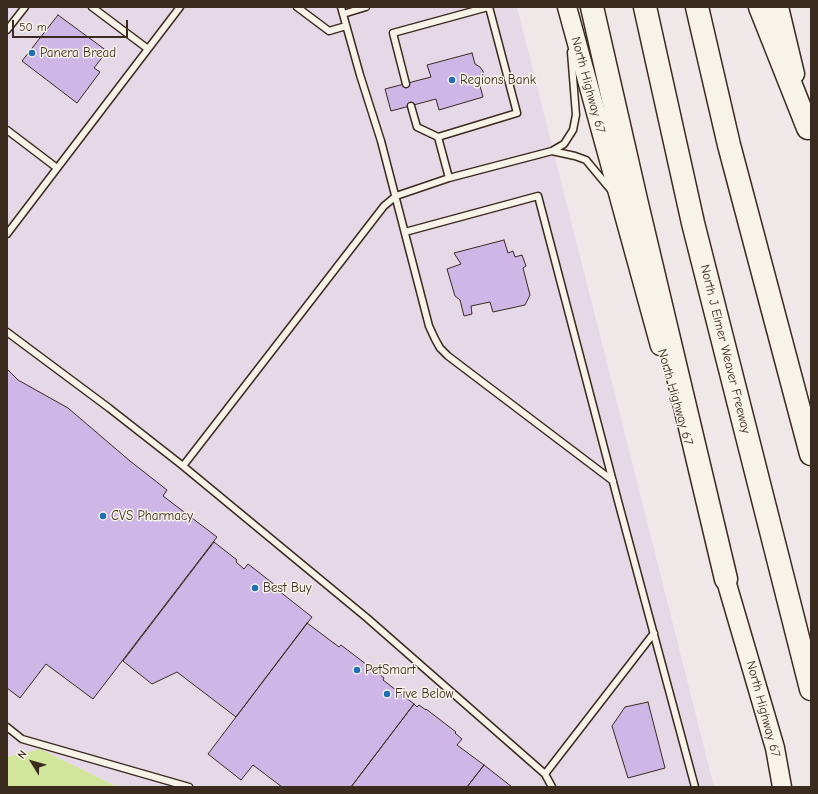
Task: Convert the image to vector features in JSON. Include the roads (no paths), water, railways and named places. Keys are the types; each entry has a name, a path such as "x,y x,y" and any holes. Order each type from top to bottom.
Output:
{"highway":[{"path":"592,7 726,579"},
{"name":"North J Elmer Weaver Freeway","path":"645,7 693,223 811,689"},
{"path":"697,7 729,145 811,454"},
{"path":"760,7 809,135"}],"main road":[{"path":"779,7 809,135"},
{"name":"North Highway 67","path":"568,9 726,579 775,748 782,787"}],"lane":[{"path":"7,30 25,7"},
{"path":"92,7 148,49"},
{"path":"7,234 180,7"},
{"path":"297,7 328,31 346,26"},
{"path":"366,7 342,10 360,75 381,141 429,326 440,348 448,356 613,481"},
{"path":"406,84 393,33 489,7 517,113 438,137 417,127 411,106"},
{"path":"183,466 384,206 396,196 449,178 552,152 564,144 573,130 576,114 568,9"},
{"path":"7,130 57,168"},
{"path":"438,137 449,178"},
{"path":"552,152 575,156 586,160 620,199"},
{"path":"405,232 538,196 695,787"},
{"path":"7,332 109,408 183,466 367,618 545,774 552,787"},
{"path":"545,774 654,633"},
{"path":"7,728 22,739 189,787"}],"place":[{"name":"Panera Bread","path":"32,53"},
{"name":"Regions Bank","path":"452,80"},
{"name":"CVS Pharmacy","path":"103,516"},
{"name":"Best Buy","path":"255,588"},
{"name":"PetSmart","path":"357,670"},
{"name":"Five Below","path":"387,694"}]}
